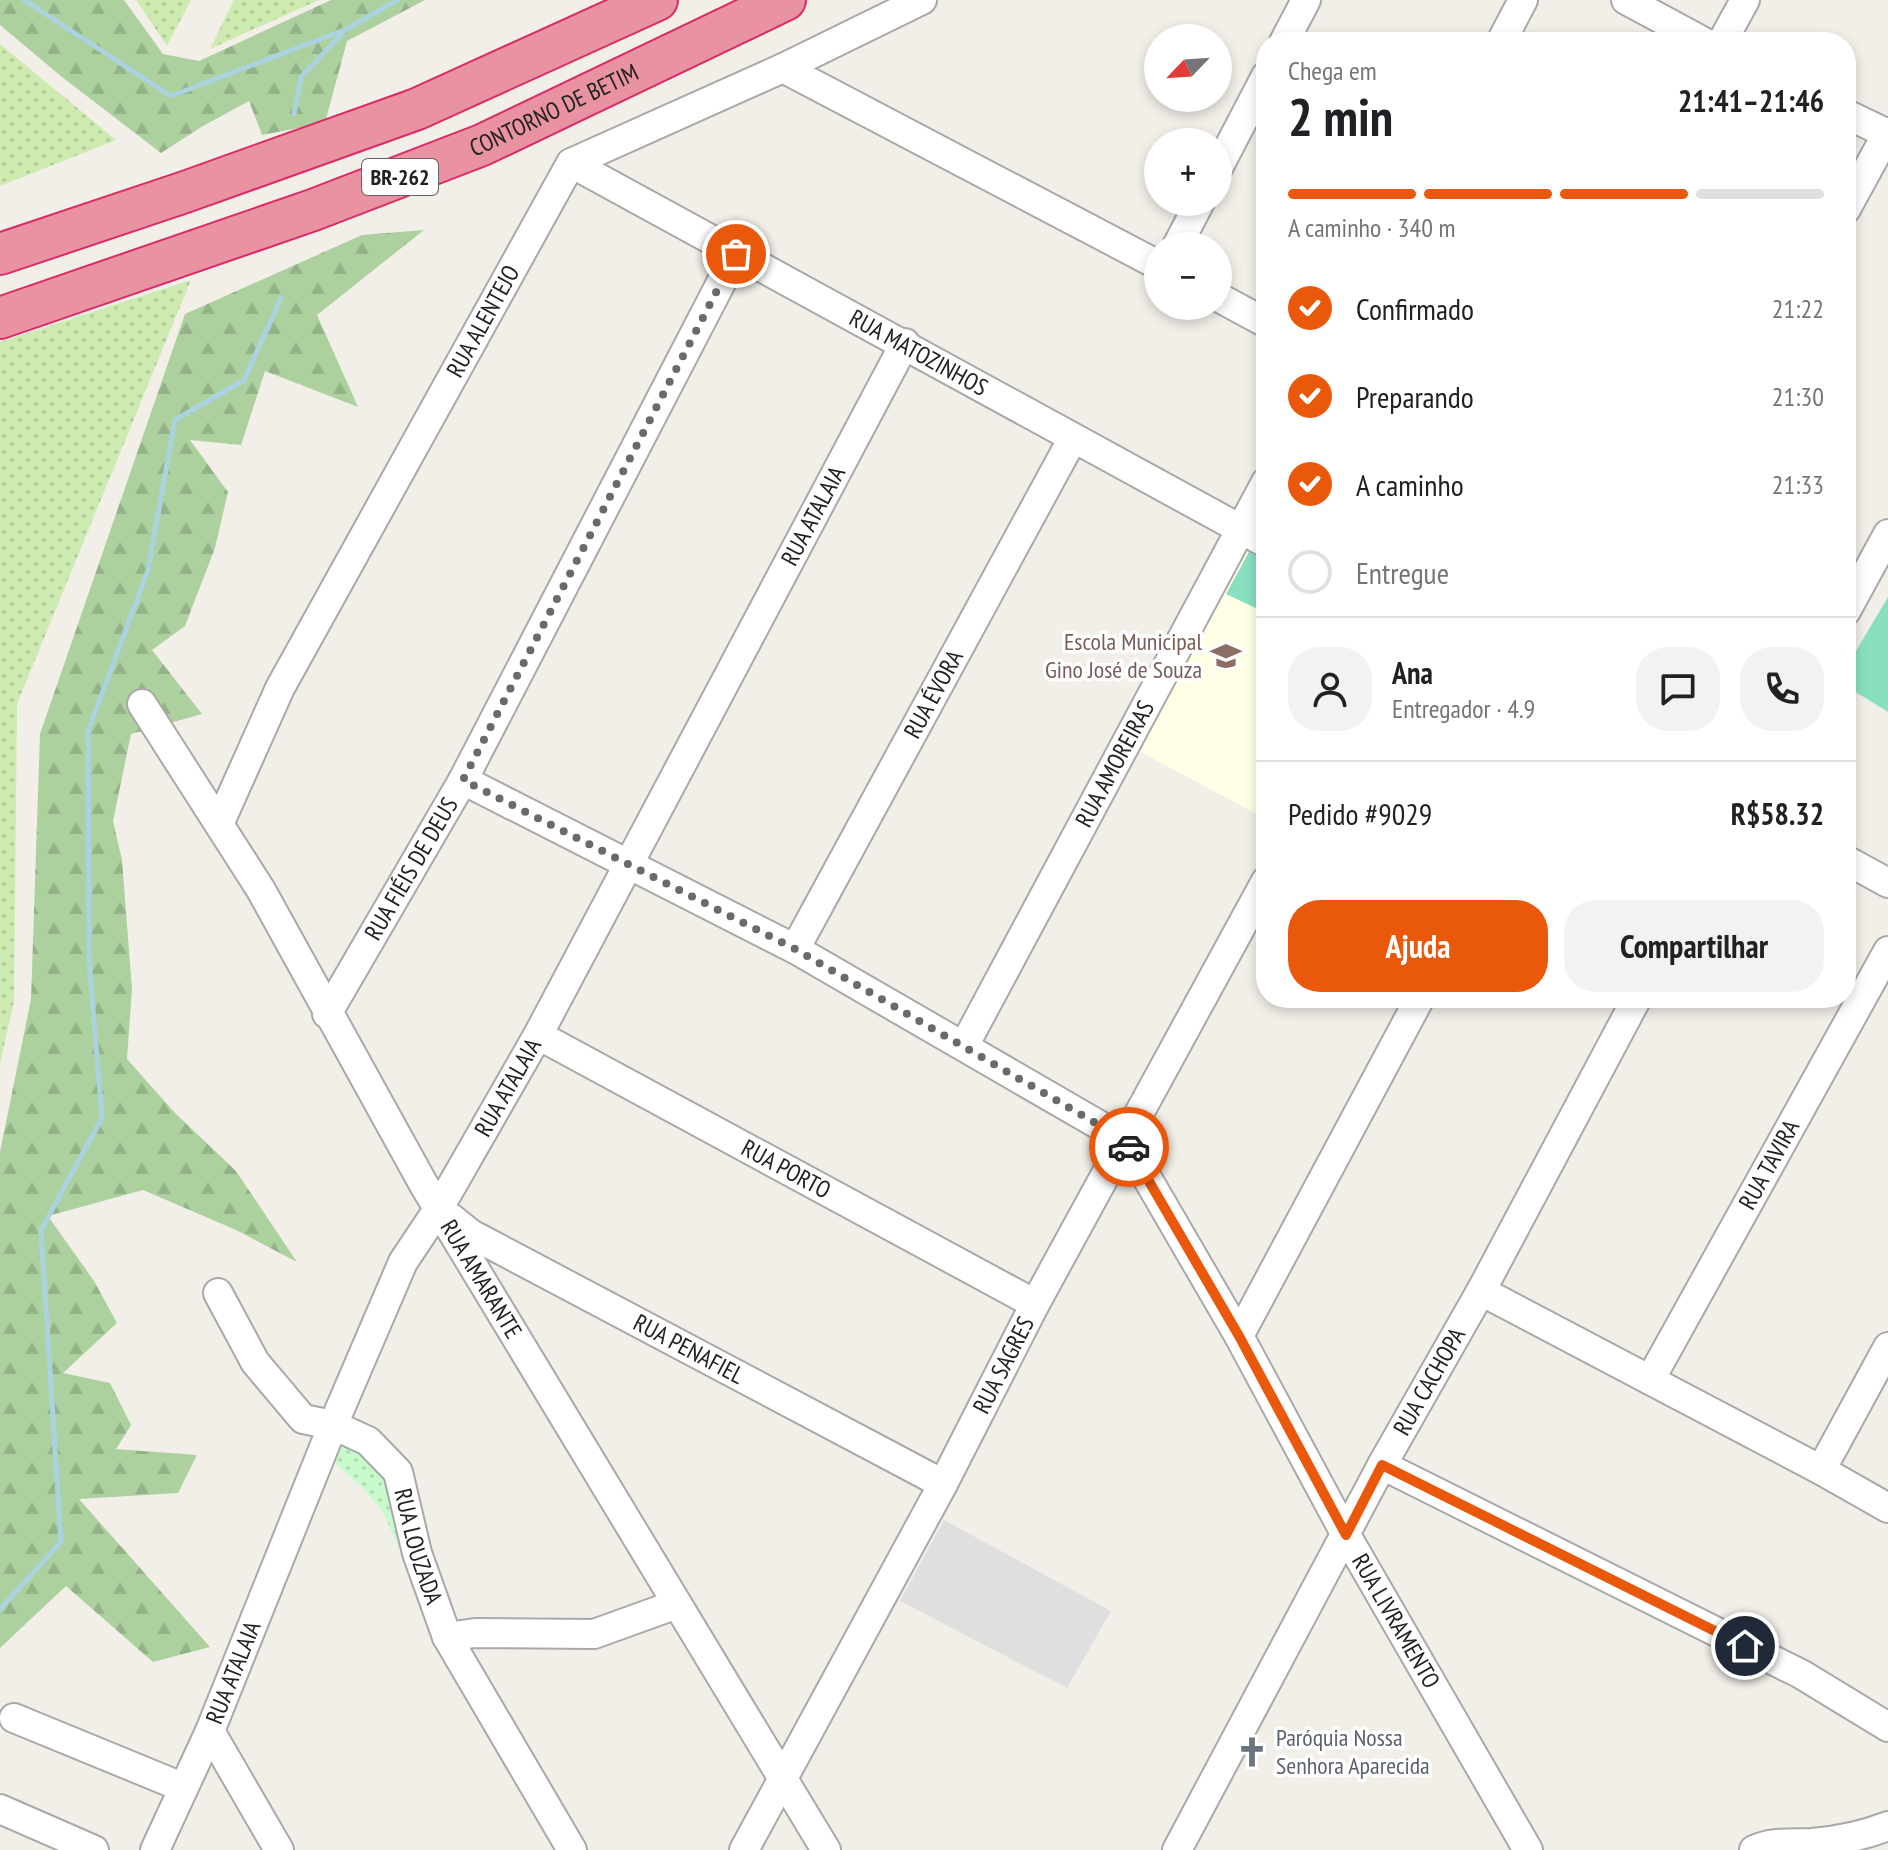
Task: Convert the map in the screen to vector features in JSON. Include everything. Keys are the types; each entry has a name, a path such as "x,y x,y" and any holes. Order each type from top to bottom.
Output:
{"highway":[{"name":"BR-262","path":"0,254 417,109 657,0"},
{"name":"CONTORNO DE BETIM","path":"0,318 313,210 482,145 785,0"}],"street":[{"path":"571,163 783,68 922,0"},
{"path":"1289,32 1306,0"},
{"path":"1506,32 1523,0"},
{"path":"1626,0 1685,32"},
{"path":"1727,32 1745,0"},
{"path":"783,68 1144,258"},
{"path":"1232,141 1256,95"},
{"path":"1856,119 1888,133 1856,191"},
{"name":"RUA MATOZINHOS","path":"571,163 1254,536"},
{"name":"RUA ALENTEJO","path":"220,822 280,688 571,163"},
{"name":"RUA FIÉIS DE DEUS","path":"327,1014 463,780 736,254"},
{"path":"1232,305 1256,318"},
{"name":"RUA ATALAIA","path":"155,1850 210,1731 333,1425 403,1262 439,1208 538,1035 905,343"},
{"name":"RUA ÉVORA","path":"795,949 1073,438"},
{"path":"1856,593 1888,534"},
{"name":"RUA AMOREIRAS","path":"964,1046 1254,536"},
{"name":"RUA AMARANTE","path":"142,704 261,890 327,1014 439,1208 826,1850"},
{"path":"463,780 795,949 1125,1140"},
{"path":"1856,865 1888,883"},
{"name":"RUA SAGRES","path":"744,1850 943,1484 1035,1304 1256,899"},
{"name":"RUA TAVIRA","path":"1650,1380 1888,951"},
{"path":"1239,1336 1415,1008"},
{"name":"RUA CACHOPA","path":"1177,1850 1382,1465 1481,1291 1632,1008"},
{"name":"RUA PORTO","path":"538,1035 1035,1304"},
{"name":"RUA LIVRAMENTO","path":"1125,1140 1239,1336 1346,1535 1528,1850"},
{"name":"RUA PENAFIEL","path":"439,1208 471,1234 943,1484"},
{"path":"1481,1291 1888,1508"},
{"name":"RUA LOUZADA","path":"218,1293 255,1362 303,1419 333,1425 368,1441 398,1472 417,1553 447,1637 572,1850"},
{"path":"1821,1470 1888,1347"},
{"path":"1382,1465 1801,1674 1888,1727"},
{"path":"447,1637 475,1633 594,1634 677,1604"},
{"path":"14,1718 182,1787"},
{"path":"210,1731 279,1850"},
{"path":"0,1809 94,1850"},
{"path":"1754,1850 1769,1843 1814,1843 1873,1832 1888,1826"}],"shaded area":[{"name":"Escola Municipal Gino José de Souza","path":"1243,548 1256,555 1256,814 1137,750"},
{"path":"944,1520 1111,1611 1067,1688 900,1601"}],"green space":[{"path":"0,0 124,0 163,54 199,61 331,0 425,0 347,41 325,123 262,135 249,101 161,153 0,25"},
{"path":"136,0 191,0 167,46"},
{"path":"234,0 319,0 210,49"},
{"path":"0,44 116,140 0,186"},
{"path":"424,230 317,315 358,407 265,371 241,445 190,440 228,492 215,548 185,626 152,650 202,714 131,734 113,821 122,860 132,989 127,1059 175,1113 236,1171 297,1262 236,1230 143,1190 48,1216 94,1281 117,1323 63,1373 110,1383 131,1425 116,1449 197,1455 178,1493 79,1499 210,1647 153,1662 66,1586 0,1648 0,1152 31,999 40,734 185,314 362,235"},
{"path":"191,280 17,704 14,1001 0,1064 0,342"},
{"path":"1250,550 1256,553 1256,608 1226,594"},
{"path":"1888,597 1888,712 1856,692 1856,651"},
{"path":"343,1438 372,1455 388,1478 411,1575 383,1512 363,1488 333,1461"}],"waterway":[{"path":"24,0 171,96 347,29 397,0"},
{"path":"294,114 301,77 343,33"},
{"path":"0,1609 61,1542 41,1230 102,1118 89,960 88,731 148,570 175,420 244,380 281,298"}],"way so far":[{"path":"736,254 463,780 795,949 1125,1140 1129,1147"}],"place":[{"name":"Escola Municipal Gino José de Souza","path":"1226,656"},
{"name":"Paróquia Nossa Senhora Aparecida","path":"1252,1752"}],"route":[{"path":"1129,1147 1239,1336 1346,1535 1382,1465 1745,1646"}]}
